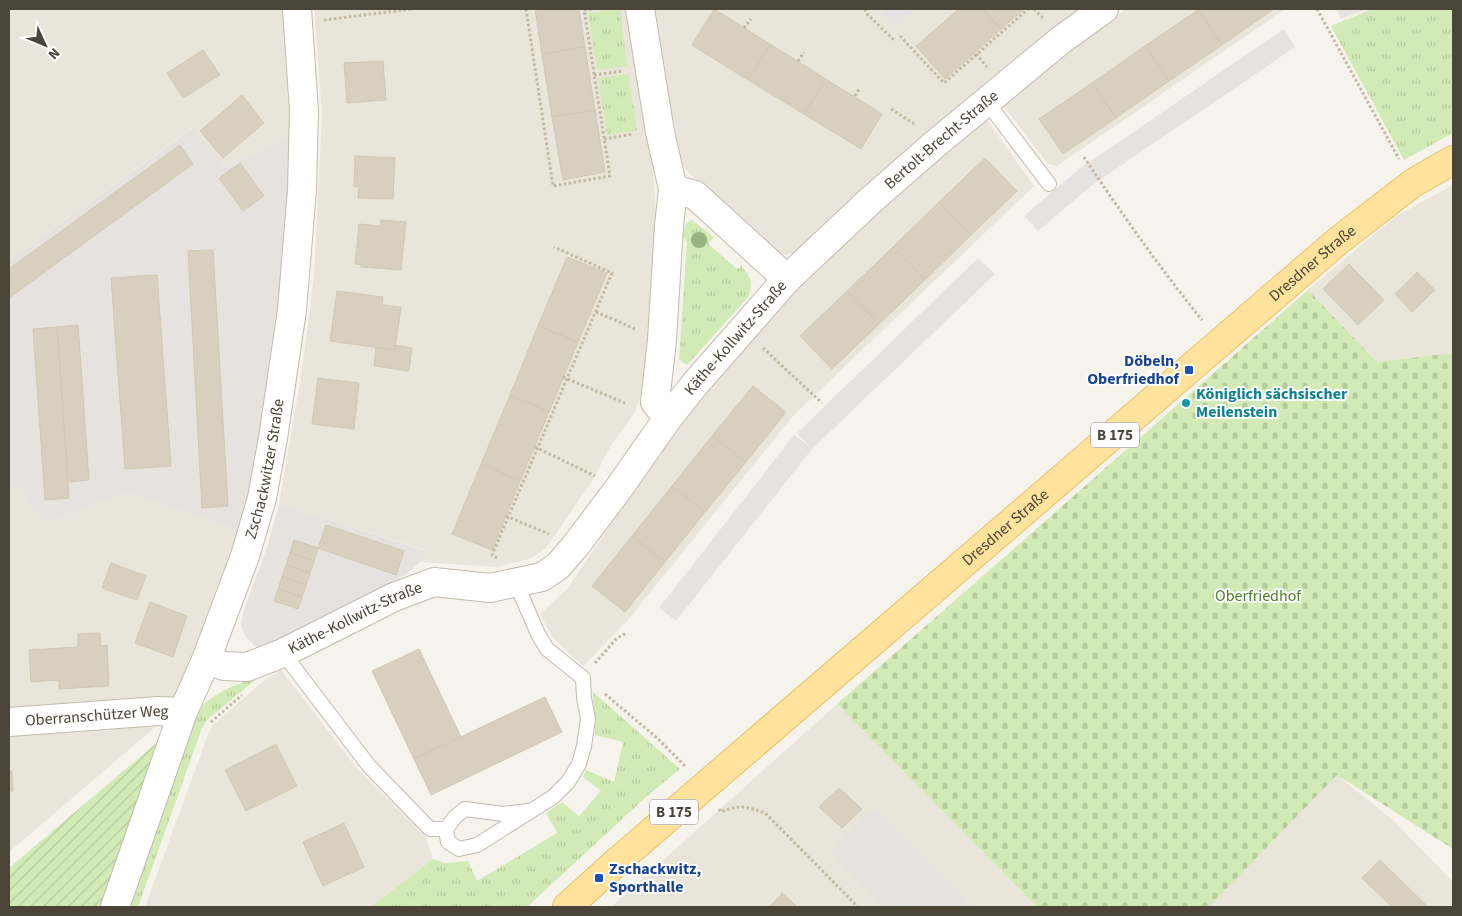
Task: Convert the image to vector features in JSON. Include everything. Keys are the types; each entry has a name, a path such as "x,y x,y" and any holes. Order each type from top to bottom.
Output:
{"main road":[{"name":"Dresdner Straße","path":"567,907 639,842 1338,241 1412,184 1453,160"}],"street":[{"name":"Käthe-Kollwitz-Straße","path":"640,9 660,132 673,189 662,340 655,402 667,419"},
{"name":"Bertolt-Brecht-Straße","path":"787,279 871,200 986,101 1061,40 1104,9"},
{"name":"Zschackwitzer Straße","path":"114,907 183,712 206,660 245,556 262,498 292,310 303,170 304,111 298,16"},
{"name":"Käthe-Kollwitz-Straße","path":"206,660 224,666 247,667 283,653 394,597 434,582 490,588 542,577 558,566 619,488 667,419 787,279 696,195 673,189"},
{"name":"Oberranschützer Weg","path":"9,722 160,711 183,712"}],"lane":[{"path":"986,101 1049,184"},
{"path":"517,583 538,634 547,649 584,678 584,698 588,720 584,746 579,764 568,782 553,797 477,844 459,849 448,842 446,829 455,817 465,809 503,814 528,812"},
{"path":"283,653 369,766 430,829 446,829"}],"path":[{"path":"298,16 411,9"},
{"path":"526,9 553,186 610,176 584,9 592,9"},
{"path":"864,9 895,41"},
{"path":"900,36 944,83 1028,9"},
{"path":"1034,9 1041,17"},
{"path":"1317,9 1412,184"},
{"path":"744,28 751,20"},
{"path":"798,61 804,52"},
{"path":"976,54 981,60"},
{"path":"855,96 860,88"},
{"path":"891,109 917,125"},
{"path":"604,139 634,134"},
{"path":"1084,157 1179,291 1222,342"},
{"path":"517,583 510,567 492,555 536,447 612,273 554,247"},
{"path":"596,312 662,340"},
{"path":"743,329 822,403"},
{"path":"566,378 667,419"},
{"path":"536,447 619,488"},
{"path":"507,517 576,545"},
{"path":"584,678 590,668 617,638 627,632"},
{"path":"205,730 211,722 248,690"}],"shaded area":[{"path":"9,9 285,9 293,136 225,167 192,128 9,260"},
{"path":"314,9 629,9 652,154 657,228 653,359 635,412 612,444 591,483 545,549 529,559 497,567 421,562 425,550 279,504 302,370 314,276 322,114"},
{"path":"653,9 1087,9 800,252 781,255 774,252 688,172 680,161 674,148"},
{"path":"887,9 915,9 894,28 882,14"},
{"path":"1126,9 1285,9 1057,166 1048,164 1001,102 1051,62"},
{"path":"1336,9 1367,9 1341,19"},
{"path":"1284,29 1295,47 1091,186 1038,231 1024,216 1079,169"},
{"path":"984,116 1034,186 793,416 627,621 583,666 553,638 540,614 568,588 670,435 772,316 821,264 883,204"},
{"path":"193,128 225,167 293,136 283,272 262,438 241,531 127,493 43,523 19,489 9,490 9,260"},
{"path":"1453,185 1453,353 1377,362 1308,290 1396,216"},
{"path":"978,258 995,274 812,449 676,621 659,608 794,435 809,446 797,433"},
{"path":"19,489 43,523 127,493 241,531 178,696 172,699 9,713 9,490"},
{"path":"279,504 426,551 421,562 406,574 376,592 270,648 257,648 247,638 241,627 243,613 267,547"},
{"path":"281,670 355,766 426,837 433,859 370,907 145,907 209,732 214,724 265,680"},
{"path":"837,704 1037,907 611,907"},
{"path":"156,719 152,730 9,852 9,730"},
{"path":"1337,775 1394,821 1453,882 1453,907 1209,907"},
{"path":"874,808 972,907 885,907 830,851"}],"green space":[{"path":"620,9 627,66 597,70 588,13"},
{"path":"1372,9 1453,9 1453,133 1404,160 1331,26"},
{"path":"628,74 637,130 607,135 598,78"},
{"path":"692,220 714,237 708,244 737,269 741,266 749,277 751,287 749,296 688,364 685,364 679,359 687,242 683,237 686,225"},
{"name":"Oberfriedhof","path":"1308,290 1377,362 1453,353 1453,849 1337,775 1209,907 1037,907 837,704"},
{"path":"260,676 207,720 202,728 138,907 125,907 194,715 216,695"},
{"path":"593,692 680,769 647,796 527,907 370,907 433,859 445,863 468,861 477,881 557,833 546,813 562,802 579,816 601,791 583,777 586,770 614,782 623,742 595,735"},
{"path":"160,740 99,907 9,907 9,868"}],"building":[{"path":"535,9 579,9 585,47 542,54"},
{"path":"714,9 770,44 748,80 692,45"},
{"path":"959,9 983,9 1001,29 945,79 916,46"},
{"path":"983,9 1024,9 1001,29"},
{"path":"1199,9 1274,9 1222,45"},
{"path":"1198,10 1222,45 1169,81 1145,46"},
{"path":"770,44 826,79 804,114 748,80"},
{"path":"1145,46 1169,81 1116,118 1092,83"},
{"path":"585,47 595,110 552,117 542,54"},
{"path":"203,50 220,75 183,98 167,73"},
{"path":"383,61 386,100 347,103 344,63"},
{"path":"826,79 882,114 861,149 804,114"},
{"path":"1092,83 1116,118 1063,154 1039,119"},
{"path":"242,95 264,123 223,158 200,131"},
{"path":"595,110 605,172 563,180 552,117"},
{"path":"180,145 193,164 9,298 9,269"},
{"path":"355,156 395,158 393,199 358,198 359,187 354,187"},
{"path":"985,158 1017,191 971,235 939,202"},
{"path":"240,163 264,196 243,211 219,178"},
{"path":"939,202 971,235 925,280 893,247"},
{"path":"381,220 406,222 401,270 361,267 361,265 355,264 359,224 380,226"},
{"path":"893,247 925,280 879,324 847,291"},
{"path":"213,250 228,506 202,508 188,251"},
{"path":"567,257 607,273 578,342 538,326"},
{"path":"1349,264 1384,300 1358,325 1323,289"},
{"path":"1417,272 1435,290 1412,312 1395,294"},
{"path":"157,275 171,466 125,469 111,278"},
{"path":"337,291 383,297 382,305 401,307 395,350 330,341"},
{"path":"847,291 879,324 832,369 800,336"},
{"path":"78,325 89,480 68,482 57,327"},
{"path":"538,326 578,342 549,412 510,395"},
{"path":"57,327 69,498 45,500 33,329"},
{"path":"396,345 412,348 409,371 374,366 376,348 395,350"},
{"path":"318,378 359,383 354,429 312,424"},
{"path":"753,386 786,412 746,462 712,436"},
{"path":"510,395 549,412 520,481 481,464"},
{"path":"712,436 746,462 705,512 672,486"},
{"path":"481,464 520,481 492,550 452,534"},
{"path":"672,486 705,512 665,562 632,536"},
{"path":"326,525 404,551 396,575 318,548"},
{"path":"632,536 665,562 625,612 592,586"},
{"path":"294,540 318,548 314,561 290,553"},
{"path":"290,553 314,561 310,573 286,565"},
{"path":"111,563 146,576 137,600 102,588"},
{"path":"286,565 310,573 306,585 282,577"},
{"path":"282,577 306,585 302,597 278,589"},
{"path":"278,589 302,597 298,609 274,601"},
{"path":"150,602 187,616 173,657 135,643"},
{"path":"100,633 101,646 107,645 109,686 59,689 59,680 31,682 29,650 78,647 78,634"},
{"path":"419,649 461,737 414,759 372,671"},
{"path":"545,697 562,732 431,795 414,759"},
{"path":"276,744 297,786 246,811 225,770"},
{"path":"9,771 12,771 13,791 9,791"},
{"path":"839,788 862,809 842,828 819,807"},
{"path":"344,823 364,867 323,886 303,842"},
{"path":"1380,860 1428,907 1392,907 1362,878"},
{"path":"781,892 797,907 769,907 782,894"}],"place":[{"name":"Döbeln, Oberfriedhof","path":"1189,370"},
{"name":"Königlich sächsischer Meilenstein","path":"1186,403"},
{"name":"Zschackwitz, Sporthalle","path":"599,878"}]}
